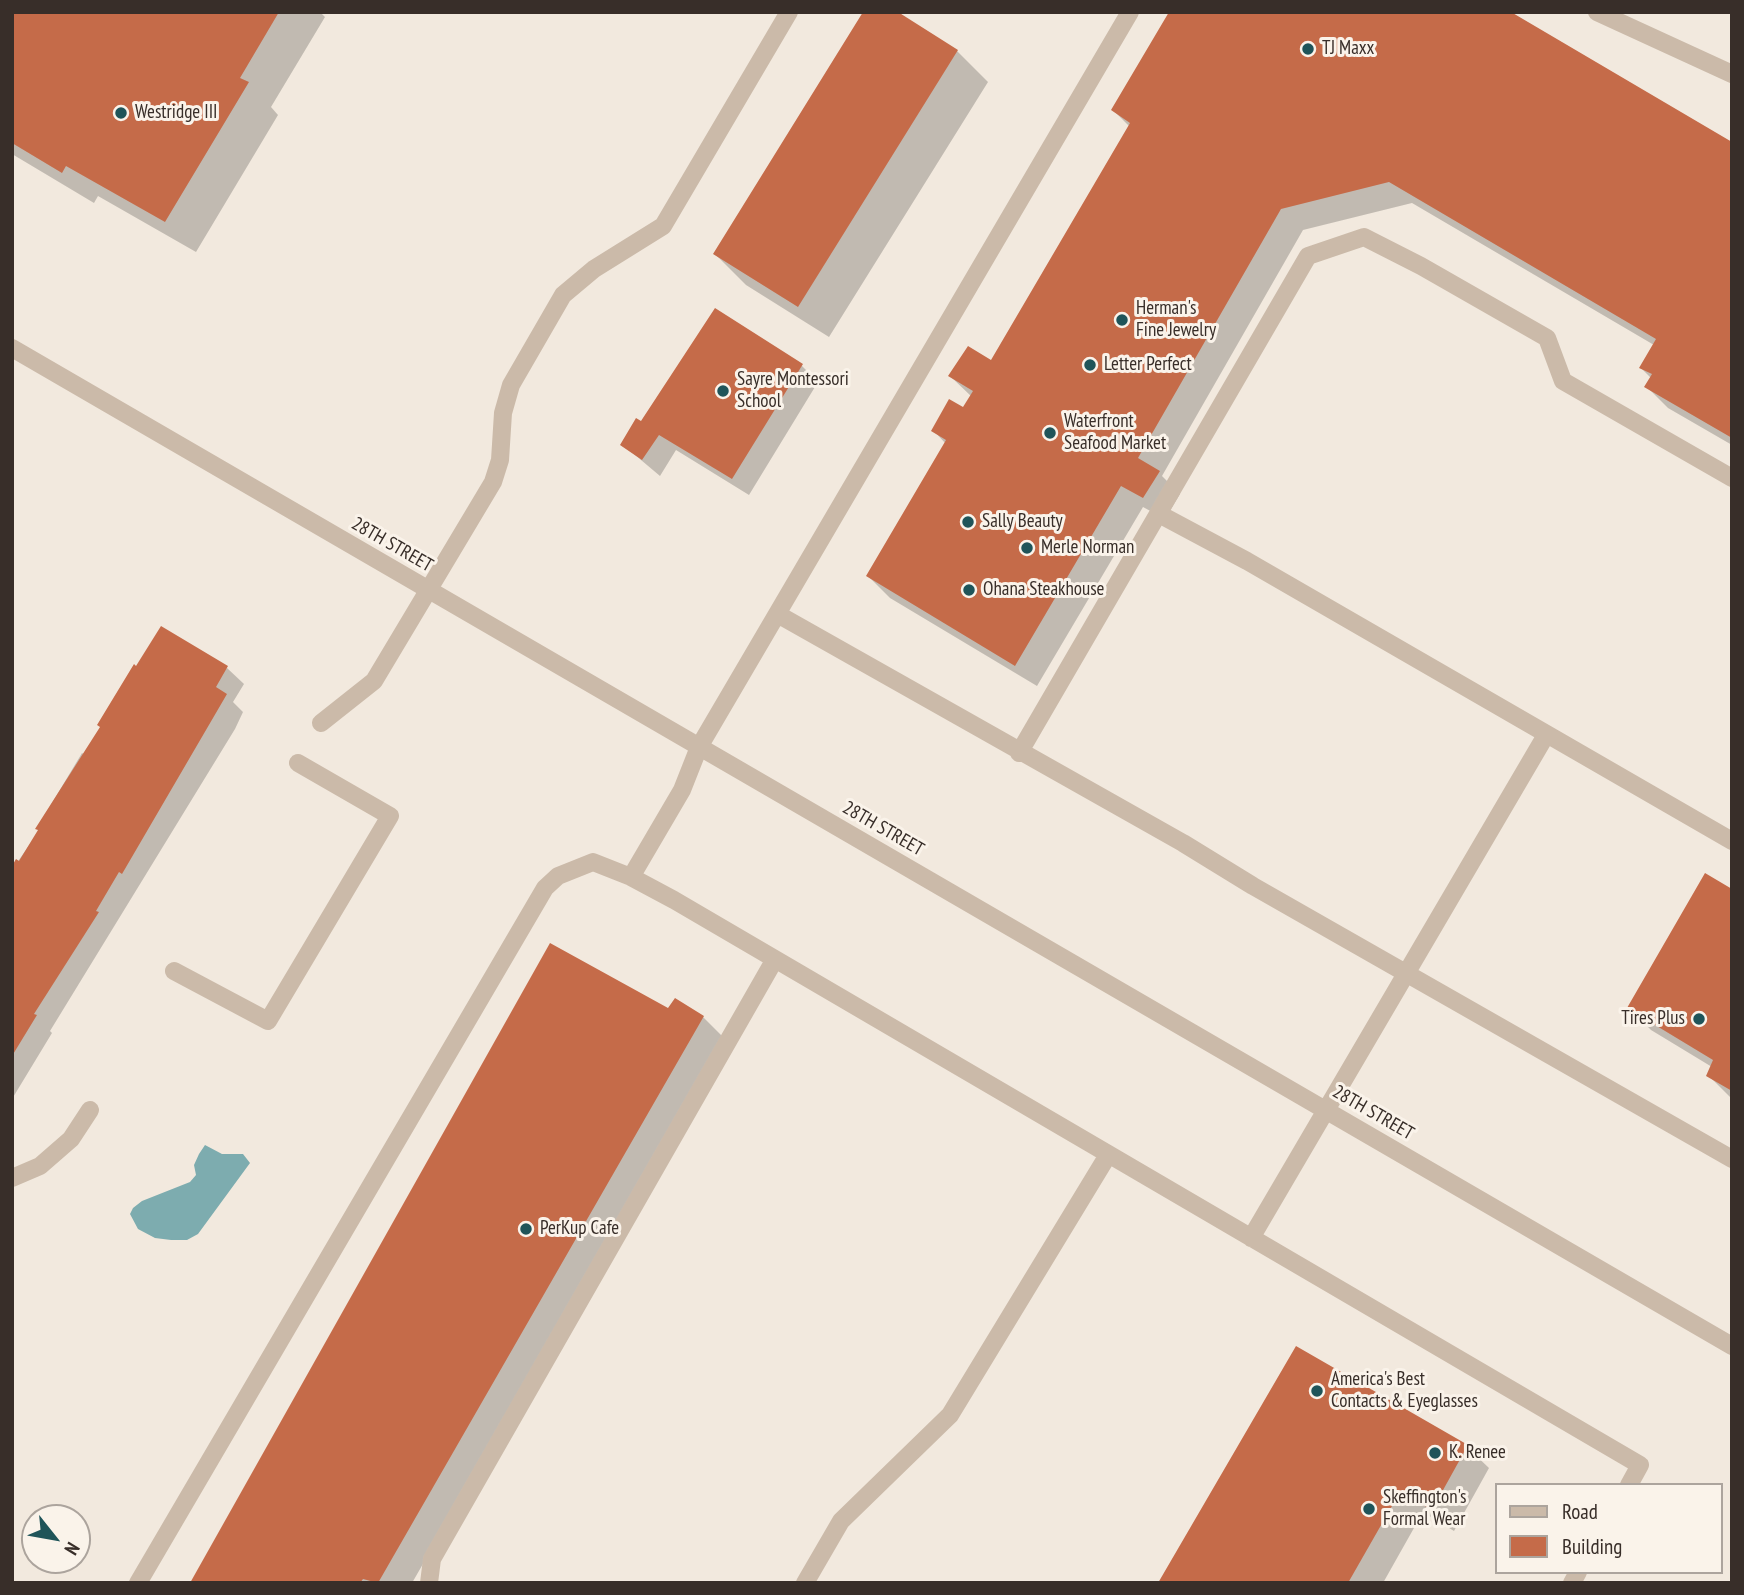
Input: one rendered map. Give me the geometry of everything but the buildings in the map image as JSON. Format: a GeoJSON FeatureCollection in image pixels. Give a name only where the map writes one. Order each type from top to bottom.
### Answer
{"type":"FeatureCollection","features":[{"type":"Feature","properties":{"kind":"street"},"geometry":{"type":"LineString","coordinates":[[321,723],[374,681],[493,482],[500,460],[503,412],[511,385],[563,295],[594,269],[663,226],[789,12]]}},
{"type":"Feature","properties":{"kind":"street"},"geometry":{"type":"LineString","coordinates":[[631,877],[682,790],[699,747],[779,615],[1130,12]]}},
{"type":"Feature","properties":{"kind":"street"},"geometry":{"type":"LineString","coordinates":[[1597,12],[1732,74]]}},
{"type":"Feature","properties":{"kind":"street"},"geometry":{"type":"LineString","coordinates":[[1019,752],[1308,256],[1364,237],[1547,338],[1563,382],[1732,478]]}},
{"type":"Feature","properties":{"kind":"street","name":"28TH STREET"},"geometry":{"type":"LineString","coordinates":[[12,348],[1732,1346]]}},
{"type":"Feature","properties":{"kind":"street"},"geometry":{"type":"LineString","coordinates":[[1159,513],[1732,841]]}},
{"type":"Feature","properties":{"kind":"street"},"geometry":{"type":"LineString","coordinates":[[779,615],[1182,842],[1732,1159]]}},
{"type":"Feature","properties":{"kind":"street"},"geometry":{"type":"LineString","coordinates":[[1251,1238],[1546,735]]}},
{"type":"Feature","properties":{"kind":"street"},"geometry":{"type":"LineString","coordinates":[[173,971],[268,1021],[390,816],[298,762]]}},
{"type":"Feature","properties":{"kind":"street"},"geometry":{"type":"LineString","coordinates":[[138,1583],[545,888],[558,876],[593,862],[631,877],[775,959],[1640,1465],[1630,1483]]}},
{"type":"Feature","properties":{"kind":"street"},"geometry":{"type":"LineString","coordinates":[[429,1583],[432,1559],[775,959]]}},
{"type":"Feature","properties":{"kind":"street"},"geometry":{"type":"LineString","coordinates":[[12,1178],[40,1166],[71,1139],[90,1111]]}},
{"type":"Feature","properties":{"kind":"street"},"geometry":{"type":"LineString","coordinates":[[805,1583],[841,1521],[950,1415],[1108,1155]]}},
{"type":"Feature","properties":{"kind":"water"},"geometry":{"type":"Polygon","coordinates":[[[205,1145],[222,1154],[243,1154],[250,1163],[198,1234],[187,1240],[171,1240],[155,1238],[138,1229],[130,1214],[133,1208],[142,1201],[190,1182],[196,1175],[194,1165],[205,1145]]]}},
{"type":"Feature","properties":{"kind":"place","name":"TJ Maxx"},"geometry":{"type":"Point","coordinates":[1308,49]}},
{"type":"Feature","properties":{"kind":"place","name":"Westridge III"},"geometry":{"type":"Point","coordinates":[121,113]}},
{"type":"Feature","properties":{"kind":"place","name":"Herman's Fine Jewelry"},"geometry":{"type":"Point","coordinates":[1122,320]}},
{"type":"Feature","properties":{"kind":"place","name":"Letter Perfect"},"geometry":{"type":"Point","coordinates":[1090,365]}},
{"type":"Feature","properties":{"kind":"place","name":"Sayre Montessori School"},"geometry":{"type":"Point","coordinates":[723,391]}},
{"type":"Feature","properties":{"kind":"place","name":"Waterfront Seafood Market"},"geometry":{"type":"Point","coordinates":[1050,433]}},
{"type":"Feature","properties":{"kind":"place","name":"Sally Beauty"},"geometry":{"type":"Point","coordinates":[968,522]}},
{"type":"Feature","properties":{"kind":"place","name":"Merle Norman"},"geometry":{"type":"Point","coordinates":[1027,548]}},
{"type":"Feature","properties":{"kind":"place","name":"Ohana Steakhouse"},"geometry":{"type":"Point","coordinates":[969,590]}},
{"type":"Feature","properties":{"kind":"place","name":"Tires Plus"},"geometry":{"type":"Point","coordinates":[1699,1019]}},
{"type":"Feature","properties":{"kind":"place","name":"PerKup Cafe"},"geometry":{"type":"Point","coordinates":[526,1229]}},
{"type":"Feature","properties":{"kind":"place","name":"America's Best Contacts & Eyeglasses"},"geometry":{"type":"Point","coordinates":[1317,1391]}},
{"type":"Feature","properties":{"kind":"place","name":"K. Renee"},"geometry":{"type":"Point","coordinates":[1435,1453]}},
{"type":"Feature","properties":{"kind":"place","name":"Skeffington's Formal Wear"},"geometry":{"type":"Point","coordinates":[1369,1509]}}]}
